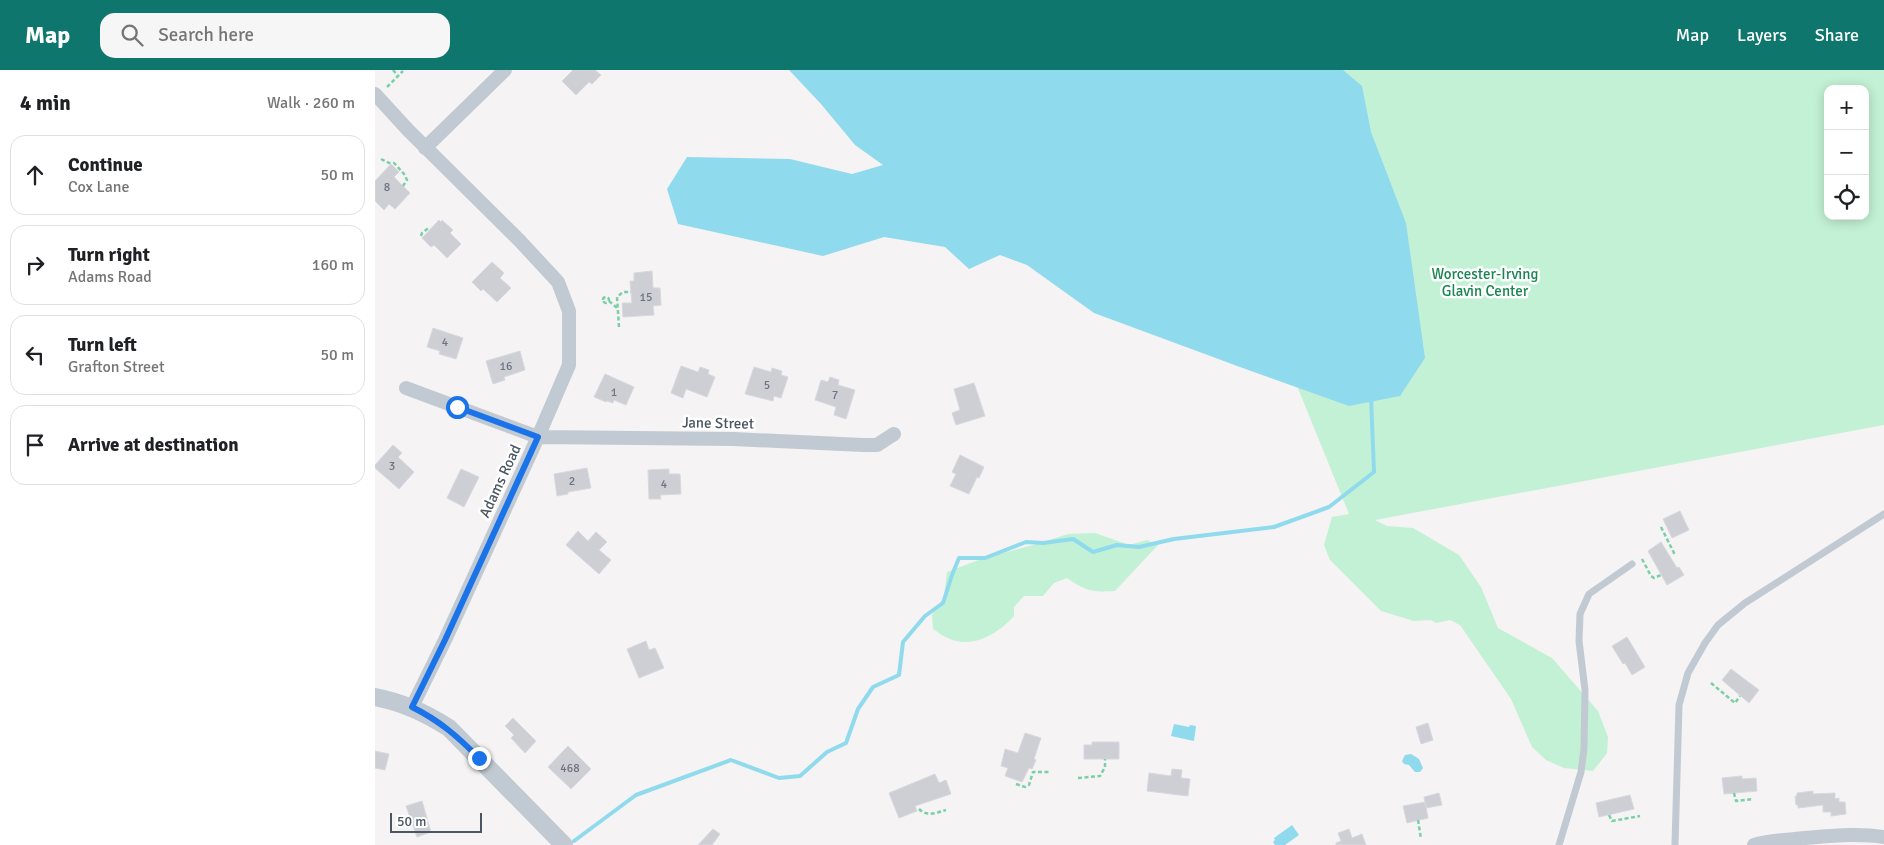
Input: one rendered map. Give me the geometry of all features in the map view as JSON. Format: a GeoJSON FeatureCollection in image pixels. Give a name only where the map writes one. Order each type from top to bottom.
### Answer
{"type":"FeatureCollection","features":[{"type":"Feature","properties":{"kind":"street"},"geometry":{"type":"LineString","coordinates":[[425,148],[505,70]]}},
{"type":"Feature","properties":{"kind":"street","name":"Adams Road"},"geometry":{"type":"LineString","coordinates":[[381,91],[425,148],[519,240],[558,282],[569,311],[569,364],[538,437],[445,640],[412,707]]}},
{"type":"Feature","properties":{"kind":"street","name":"Jane Street"},"geometry":{"type":"LineString","coordinates":[[406,388],[538,437],[733,439],[877,445],[894,434]]}},
{"type":"Feature","properties":{"kind":"street"},"geometry":{"type":"LineString","coordinates":[[375,697],[412,707],[433,717],[449,728],[564,845]]}},
{"type":"Feature","properties":{"kind":"street"},"geometry":{"type":"LineString","coordinates":[[1754,845],[1783,840],[1835,836],[1884,837]]}},
{"type":"Feature","properties":{"kind":"lane"},"geometry":{"type":"LineString","coordinates":[[1675,845],[1679,705],[1688,673],[1705,643],[1718,626],[1745,603],[1884,514]]}},
{"type":"Feature","properties":{"kind":"lane"},"geometry":{"type":"LineString","coordinates":[[1559,845],[1581,772],[1584,749],[1585,690],[1579,641],[1580,614],[1589,594],[1632,564]]}},
{"type":"Feature","properties":{"kind":"path"},"geometry":{"type":"LineString","coordinates":[[393,70],[398,76]]}},
{"type":"Feature","properties":{"kind":"path"},"geometry":{"type":"LineString","coordinates":[[381,91],[403,71]]}},
{"type":"Feature","properties":{"kind":"path"},"geometry":{"type":"LineString","coordinates":[[381,159],[389,163],[394,162],[405,174],[407,180],[403,186]]}},
{"type":"Feature","properties":{"kind":"path"},"geometry":{"type":"LineString","coordinates":[[421,236],[430,227]]}},
{"type":"Feature","properties":{"kind":"path"},"geometry":{"type":"LineString","coordinates":[[619,328],[617,297],[620,294],[631,292]]}},
{"type":"Feature","properties":{"kind":"path"},"geometry":{"type":"LineString","coordinates":[[609,301],[617,308]]}},
{"type":"Feature","properties":{"kind":"path"},"geometry":{"type":"LineString","coordinates":[[1661,527],[1675,555]]}},
{"type":"Feature","properties":{"kind":"path"},"geometry":{"type":"LineString","coordinates":[[1642,559],[1651,576],[1654,578],[1661,575]]}},
{"type":"Feature","properties":{"kind":"path"},"geometry":{"type":"LineString","coordinates":[[1711,683],[1735,703],[1740,696]]}},
{"type":"Feature","properties":{"kind":"path"},"geometry":{"type":"LineString","coordinates":[[1078,778],[1100,776],[1105,767],[1105,759]]}},
{"type":"Feature","properties":{"kind":"path"},"geometry":{"type":"LineString","coordinates":[[1017,784],[1025,787],[1029,785],[1033,772],[1051,772]]}},
{"type":"Feature","properties":{"kind":"path"},"geometry":{"type":"LineString","coordinates":[[1734,793],[1736,801],[1753,799]]}},
{"type":"Feature","properties":{"kind":"path"},"geometry":{"type":"LineString","coordinates":[[919,809],[923,814],[946,810]]}},
{"type":"Feature","properties":{"kind":"path"},"geometry":{"type":"LineString","coordinates":[[1609,815],[1612,821],[1640,816]]}},
{"type":"Feature","properties":{"kind":"path"},"geometry":{"type":"LineString","coordinates":[[1417,820],[1421,839]]}},
{"type":"Feature","properties":{"kind":"green space","name":"Worcester-Irving Glavin Center"},"geometry":{"type":"Polygon","coordinates":[[[1169,70],[1884,70],[1884,425],[1375,520],[1387,526],[1413,528],[1459,555],[1481,587],[1498,628],[1552,658],[1598,711],[1608,737],[1607,753],[1593,771],[1564,768],[1546,760],[1532,747],[1511,699],[1460,625],[1450,620],[1436,623],[1431,620],[1414,621],[1381,611],[1330,560],[1324,545],[1332,517],[1349,514],[1169,70]]]}},
{"type":"Feature","properties":{"kind":"green space"},"geometry":{"type":"Polygon","coordinates":[[[1095,533],[1129,545],[1147,540],[1158,545],[1115,591],[1090,590],[1067,578],[1054,583],[1043,596],[1024,596],[1014,607],[1014,616],[1001,628],[985,638],[976,641],[959,642],[933,629],[932,615],[944,597],[947,572],[984,558],[1068,534],[1095,533]]]}},
{"type":"Feature","properties":{"kind":"water"},"geometry":{"type":"Polygon","coordinates":[[[789,70],[1343,70],[1362,86],[1371,132],[1406,223],[1425,358],[1400,396],[1349,406],[1094,313],[1027,265],[1000,255],[969,269],[945,247],[884,237],[823,256],[678,224],[667,189],[687,157],[790,159],[852,174],[883,165],[855,145],[821,104],[789,70]]]}},
{"type":"Feature","properties":{"kind":"water"},"geometry":{"type":"Polygon","coordinates":[[[1174,724],[1189,727],[1190,725],[1196,726],[1194,741],[1171,736],[1174,724]]]}},
{"type":"Feature","properties":{"kind":"water"},"geometry":{"type":"Polygon","coordinates":[[[1411,754],[1419,759],[1423,768],[1420,772],[1415,772],[1402,761],[1405,755],[1411,754]]]}},
{"type":"Feature","properties":{"kind":"water"},"geometry":{"type":"Polygon","coordinates":[[[1292,825],[1299,835],[1285,845],[1275,845],[1273,842],[1274,838],[1292,825]]]}},
{"type":"Feature","properties":{"kind":"building"},"geometry":{"type":"Polygon","coordinates":[[[573,70],[595,70],[601,75],[592,84],[589,82],[576,95],[562,81],[573,70]]]}},
{"type":"Feature","properties":{"kind":"building"},"geometry":{"type":"Polygon","coordinates":[[[391,164],[399,172],[394,177],[410,193],[395,209],[389,204],[384,210],[375,201],[375,181],[391,164]]]}},
{"type":"Feature","properties":{"kind":"building"},"geometry":{"type":"Polygon","coordinates":[[[439,220],[441,222],[442,220],[453,230],[450,233],[461,244],[447,258],[434,245],[431,247],[422,238],[439,220]]]}},
{"type":"Feature","properties":{"kind":"building"},"geometry":{"type":"Polygon","coordinates":[[[492,262],[504,273],[500,278],[511,288],[497,302],[472,282],[492,262]]]}},
{"type":"Feature","properties":{"kind":"building"},"geometry":{"type":"Polygon","coordinates":[[[652,271],[653,288],[660,288],[661,305],[653,306],[654,315],[623,317],[622,303],[632,303],[630,281],[634,281],[634,273],[652,271]]]}},
{"type":"Feature","properties":{"kind":"building"},"geometry":{"type":"Polygon","coordinates":[[[433,328],[463,338],[456,359],[439,354],[440,351],[427,347],[433,328]]]}},
{"type":"Feature","properties":{"kind":"building"},"geometry":{"type":"Polygon","coordinates":[[[520,351],[525,370],[504,377],[505,380],[493,384],[486,361],[520,351]]]}},
{"type":"Feature","properties":{"kind":"building"},"geometry":{"type":"Polygon","coordinates":[[[681,366],[698,372],[700,367],[709,370],[708,374],[715,377],[707,397],[686,389],[683,398],[671,393],[681,366]]]}},
{"type":"Feature","properties":{"kind":"building"},"geometry":{"type":"Polygon","coordinates":[[[754,367],[771,372],[772,368],[782,371],[781,375],[788,377],[781,398],[774,396],[773,401],[745,394],[754,367]]]}},
{"type":"Feature","properties":{"kind":"building"},"geometry":{"type":"Polygon","coordinates":[[[605,374],[634,387],[626,405],[614,400],[613,403],[606,402],[594,397],[605,374]]]}},
{"type":"Feature","properties":{"kind":"building"},"geometry":{"type":"Polygon","coordinates":[[[830,377],[839,380],[838,385],[855,390],[846,419],[834,415],[836,407],[815,400],[821,380],[828,382],[830,377]]]}},
{"type":"Feature","properties":{"kind":"building"},"geometry":{"type":"Polygon","coordinates":[[[974,383],[985,416],[956,425],[952,413],[960,410],[954,389],[974,383]]]}},
{"type":"Feature","properties":{"kind":"building"},"geometry":{"type":"Polygon","coordinates":[[[393,445],[402,453],[398,457],[414,472],[399,489],[375,468],[375,465],[393,445]]]}},
{"type":"Feature","properties":{"kind":"building"},"geometry":{"type":"Polygon","coordinates":[[[960,455],[984,467],[969,494],[950,486],[956,474],[952,472],[960,455]]]}},
{"type":"Feature","properties":{"kind":"building"},"geometry":{"type":"Polygon","coordinates":[[[587,468],[591,488],[557,496],[554,474],[587,468]]]}},
{"type":"Feature","properties":{"kind":"building"},"geometry":{"type":"Polygon","coordinates":[[[461,469],[479,477],[464,507],[447,498],[461,469]]]}},
{"type":"Feature","properties":{"kind":"building"},"geometry":{"type":"Polygon","coordinates":[[[669,469],[669,474],[680,474],[681,494],[660,495],[661,499],[649,499],[648,470],[669,469]]]}},
{"type":"Feature","properties":{"kind":"building"},"geometry":{"type":"Polygon","coordinates":[[[1680,511],[1689,530],[1672,538],[1663,519],[1680,511]]]}},
{"type":"Feature","properties":{"kind":"building"},"geometry":{"type":"Polygon","coordinates":[[[578,531],[588,541],[596,532],[607,542],[599,550],[611,560],[599,574],[566,545],[578,531]]]}},
{"type":"Feature","properties":{"kind":"building"},"geometry":{"type":"Polygon","coordinates":[[[1661,542],[1677,568],[1679,567],[1684,575],[1667,585],[1648,551],[1661,542]]]}},
{"type":"Feature","properties":{"kind":"building"},"geometry":{"type":"Polygon","coordinates":[[[1627,637],[1645,667],[1632,675],[1612,646],[1627,637]]]}},
{"type":"Feature","properties":{"kind":"building"},"geometry":{"type":"Polygon","coordinates":[[[646,641],[649,650],[655,648],[664,668],[639,678],[627,649],[646,641]]]}},
{"type":"Feature","properties":{"kind":"building"},"geometry":{"type":"Polygon","coordinates":[[[1731,669],[1759,690],[1749,703],[1722,680],[1731,669]]]}},
{"type":"Feature","properties":{"kind":"building"},"geometry":{"type":"Polygon","coordinates":[[[513,718],[536,741],[525,753],[511,738],[514,735],[505,726],[513,718]]]}},
{"type":"Feature","properties":{"kind":"building"},"geometry":{"type":"Polygon","coordinates":[[[1428,723],[1433,740],[1421,744],[1416,727],[1428,723]]]}},
{"type":"Feature","properties":{"kind":"building"},"geometry":{"type":"Polygon","coordinates":[[[1025,733],[1041,738],[1034,759],[1036,760],[1032,769],[1029,768],[1022,782],[1005,776],[1008,768],[1001,766],[1005,749],[1018,753],[1025,733]]]}},
{"type":"Feature","properties":{"kind":"building"},"geometry":{"type":"Polygon","coordinates":[[[1092,742],[1119,742],[1119,759],[1084,759],[1084,745],[1092,745],[1092,742]]]}},
{"type":"Feature","properties":{"kind":"building"},"geometry":{"type":"Polygon","coordinates":[[[568,746],[591,769],[571,789],[548,767],[568,746]]]}},
{"type":"Feature","properties":{"kind":"building"},"geometry":{"type":"Polygon","coordinates":[[[375,751],[389,754],[385,770],[375,768],[375,751]]]}},
{"type":"Feature","properties":{"kind":"building"},"geometry":{"type":"Polygon","coordinates":[[[1172,769],[1182,770],[1181,778],[1190,779],[1188,796],[1147,791],[1149,773],[1171,776],[1172,769]]]}},
{"type":"Feature","properties":{"kind":"building"},"geometry":{"type":"Polygon","coordinates":[[[935,774],[939,783],[946,780],[951,794],[915,806],[917,811],[899,818],[889,793],[935,774]]]}},
{"type":"Feature","properties":{"kind":"building"},"geometry":{"type":"Polygon","coordinates":[[[1742,776],[1742,779],[1756,778],[1757,791],[1724,794],[1722,778],[1742,776]]]}},
{"type":"Feature","properties":{"kind":"building"},"geometry":{"type":"Polygon","coordinates":[[[1813,791],[1813,794],[1835,793],[1835,799],[1839,798],[1839,802],[1845,802],[1846,814],[1831,816],[1831,812],[1823,812],[1823,805],[1798,808],[1795,796],[1797,796],[1797,793],[1813,791]]]}},
{"type":"Feature","properties":{"kind":"building"},"geometry":{"type":"Polygon","coordinates":[[[1439,793],[1442,805],[1426,808],[1424,797],[1439,793]]]}},
{"type":"Feature","properties":{"kind":"building"},"geometry":{"type":"Polygon","coordinates":[[[1630,795],[1634,809],[1599,817],[1596,803],[1630,795]]]}},
{"type":"Feature","properties":{"kind":"building"},"geometry":{"type":"Polygon","coordinates":[[[422,801],[431,832],[417,837],[406,806],[422,801]]]}},
{"type":"Feature","properties":{"kind":"building"},"geometry":{"type":"Polygon","coordinates":[[[1425,802],[1428,818],[1407,823],[1403,806],[1425,802]]]}},
{"type":"Feature","properties":{"kind":"building"},"geometry":{"type":"Polygon","coordinates":[[[713,829],[720,834],[712,845],[698,845],[713,829]]]}},
{"type":"Feature","properties":{"kind":"building"},"geometry":{"type":"Polygon","coordinates":[[[1349,829],[1352,838],[1362,834],[1366,845],[1336,845],[1336,843],[1341,841],[1338,833],[1349,829]]]}},
{"type":"Feature","properties":{"kind":"waterway"},"geometry":{"type":"LineString","coordinates":[[574,841],[636,795],[731,760],[779,778],[800,776],[827,752],[846,743],[858,709],[873,687],[899,675],[903,642],[925,616],[943,603],[959,558],[985,558],[1026,542],[1043,543],[1073,539],[1093,552],[1117,545],[1139,547],[1174,539],[1274,527],[1329,507],[1374,472],[1371,397]]}},
{"type":"Feature","properties":{"kind":"route"},"geometry":{"type":"LineString","coordinates":[[457,407],[538,437],[445,640],[412,707],[433,717],[449,728],[479,758]]}}]}
